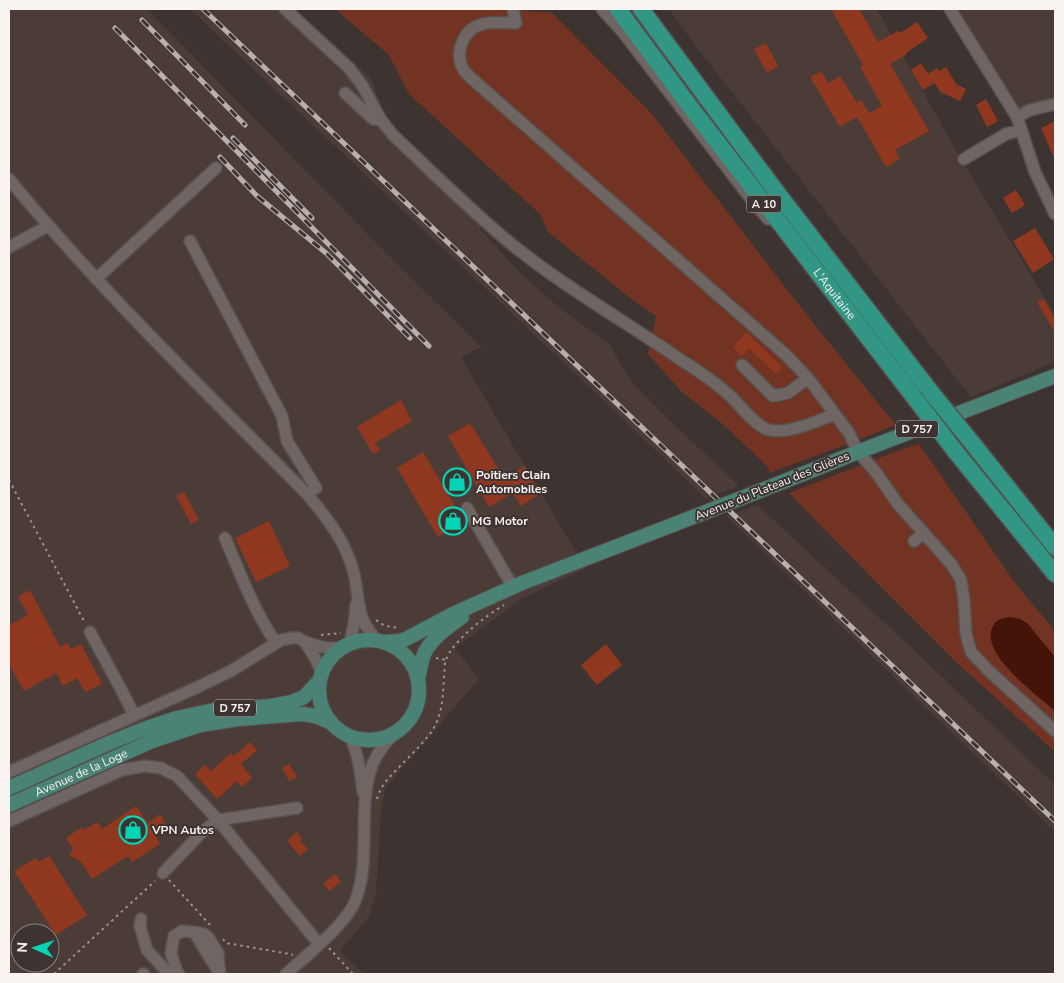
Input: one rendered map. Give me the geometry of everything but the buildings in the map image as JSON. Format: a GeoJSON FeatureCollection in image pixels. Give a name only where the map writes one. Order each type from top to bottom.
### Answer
{"type":"FeatureCollection","features":[{"type":"Feature","properties":{"kind":"highway","name":"L'Aquitaine"},"geometry":{"type":"LineString","coordinates":[[618,9],[815,270],[955,451],[1055,574]]}},
{"type":"Feature","properties":{"kind":"highway","name":"L'Aquitaine"},"geometry":{"type":"LineString","coordinates":[[640,9],[775,190],[972,444],[1055,547]]}},
{"type":"Feature","properties":{"kind":"main road","name":"Avenue du Plateau des Glières"},"geometry":{"type":"LineString","coordinates":[[381,641],[406,639],[453,614],[513,587],[1055,376]]}},
{"type":"Feature","properties":{"kind":"main road","name":"Avenue du Plateau des Glières"},"geometry":{"type":"LineString","coordinates":[[418,679],[425,652],[433,641],[456,621],[490,598]]}},
{"type":"Feature","properties":{"kind":"main road"},"geometry":{"type":"LineString","coordinates":[[362,640],[381,641],[401,651],[412,663],[418,679],[420,692],[417,705],[412,717],[393,734],[382,739],[371,740],[349,736],[330,722],[323,709],[319,695],[321,677],[329,660],[344,642],[362,640]]}},
{"type":"Feature","properties":{"kind":"main road","name":"Avenue de la Loge"},"geometry":{"type":"LineString","coordinates":[[9,788],[144,729],[177,718],[214,710],[271,706],[292,702],[304,697],[321,677]]}},
{"type":"Feature","properties":{"kind":"main road","name":"Avenue de la Loge"},"geometry":{"type":"LineString","coordinates":[[9,805],[152,741],[200,725],[238,719],[303,714],[330,722]]}},
{"type":"Feature","properties":{"kind":"street"},"geometry":{"type":"LineString","coordinates":[[285,9],[349,68],[362,86],[381,120],[400,142],[478,215],[555,276],[614,317],[685,362],[727,393],[756,422],[766,429],[776,431],[802,427],[834,414]]}},
{"type":"Feature","properties":{"kind":"street"},"geometry":{"type":"LineString","coordinates":[[513,9],[516,23],[485,23],[475,27],[467,34],[461,45],[459,56],[463,68],[471,78],[786,355],[808,378],[849,433],[858,452],[875,471],[898,504],[952,565],[961,580],[966,634],[971,652],[1055,731]]}},
{"type":"Feature","properties":{"kind":"street"},"geometry":{"type":"LineString","coordinates":[[602,9],[622,31],[755,204],[815,270]]}},
{"type":"Feature","properties":{"kind":"street"},"geometry":{"type":"LineString","coordinates":[[950,9],[1016,116],[1035,172],[1055,214]]}},
{"type":"Feature","properties":{"kind":"street"},"geometry":{"type":"LineString","coordinates":[[345,93],[373,119],[381,120]]}},
{"type":"Feature","properties":{"kind":"street"},"geometry":{"type":"LineString","coordinates":[[1016,116],[1030,110],[1055,104]]}},
{"type":"Feature","properties":{"kind":"street"},"geometry":{"type":"LineString","coordinates":[[964,159],[1006,134],[1021,130]]}},
{"type":"Feature","properties":{"kind":"street"},"geometry":{"type":"LineString","coordinates":[[96,280],[216,168]]}},
{"type":"Feature","properties":{"kind":"street"},"geometry":{"type":"LineString","coordinates":[[9,179],[96,280],[324,513],[348,554],[365,623],[381,641]]}},
{"type":"Feature","properties":{"kind":"street"},"geometry":{"type":"LineString","coordinates":[[9,247],[48,226]]}},
{"type":"Feature","properties":{"kind":"street"},"geometry":{"type":"LineString","coordinates":[[190,241],[282,416],[287,441],[316,488],[307,494]]}},
{"type":"Feature","properties":{"kind":"street"},"geometry":{"type":"LineString","coordinates":[[742,365],[773,396],[788,393],[808,378]]}},
{"type":"Feature","properties":{"kind":"street"},"geometry":{"type":"LineString","coordinates":[[467,508],[513,587]]}},
{"type":"Feature","properties":{"kind":"street"},"geometry":{"type":"LineString","coordinates":[[914,541],[924,533]]}},
{"type":"Feature","properties":{"kind":"street"},"geometry":{"type":"LineString","coordinates":[[225,538],[249,593],[276,643]]}},
{"type":"Feature","properties":{"kind":"street"},"geometry":{"type":"LineString","coordinates":[[9,772],[231,671],[287,638],[328,648],[344,642],[354,624],[357,592]]}},
{"type":"Feature","properties":{"kind":"street"},"geometry":{"type":"LineString","coordinates":[[90,632],[134,715]]}},
{"type":"Feature","properties":{"kind":"street"},"geometry":{"type":"LineString","coordinates":[[301,640],[312,652],[318,663],[321,677]]}},
{"type":"Feature","properties":{"kind":"street"},"geometry":{"type":"LineString","coordinates":[[286,974],[344,919],[356,900],[363,868],[370,803],[370,773],[373,763],[383,746],[393,734]]}},
{"type":"Feature","properties":{"kind":"street"},"geometry":{"type":"LineString","coordinates":[[349,736],[354,744],[370,803]]}},
{"type":"Feature","properties":{"kind":"street"},"geometry":{"type":"LineString","coordinates":[[9,821],[122,770],[144,766],[161,768],[177,776],[218,820],[321,942]]}},
{"type":"Feature","properties":{"kind":"street"},"geometry":{"type":"LineString","coordinates":[[162,873],[202,832],[218,820],[297,808]]}},
{"type":"Feature","properties":{"kind":"street"},"geometry":{"type":"LineString","coordinates":[[141,918],[140,926],[147,950],[169,974]]}},
{"type":"Feature","properties":{"kind":"street"},"geometry":{"type":"LineString","coordinates":[[179,974],[171,953],[174,936],[182,931],[204,934],[208,937],[218,953],[220,974]]}},
{"type":"Feature","properties":{"kind":"path"},"geometry":{"type":"LineString","coordinates":[[9,480],[90,632]]}},
{"type":"Feature","properties":{"kind":"path"},"geometry":{"type":"LineString","coordinates":[[370,803],[384,782],[415,752],[438,722],[441,712],[446,660],[456,643],[494,611],[507,603]]}},
{"type":"Feature","properties":{"kind":"path"},"geometry":{"type":"LineString","coordinates":[[365,623],[375,620],[385,626],[402,628]]}},
{"type":"Feature","properties":{"kind":"path"},"geometry":{"type":"LineString","coordinates":[[301,640],[344,642]]}},
{"type":"Feature","properties":{"kind":"path"},"geometry":{"type":"LineString","coordinates":[[436,658],[446,660]]}},
{"type":"Feature","properties":{"kind":"path"},"geometry":{"type":"LineString","coordinates":[[54,974],[162,873],[213,929]]}},
{"type":"Feature","properties":{"kind":"path"},"geometry":{"type":"LineString","coordinates":[[219,936],[226,943],[290,954],[295,957]]}},
{"type":"Feature","properties":{"kind":"path"},"geometry":{"type":"LineString","coordinates":[[321,942],[353,974]]}},
{"type":"Feature","properties":{"kind":"shaded area"},"geometry":{"type":"Polygon","coordinates":[[[9,9],[147,9],[386,253],[481,347],[461,358],[586,569],[521,599],[455,648],[479,679],[386,787],[381,811],[376,892],[369,917],[340,951],[364,974],[9,974],[9,9]]]}},
{"type":"Feature","properties":{"kind":"shaded area"},"geometry":{"type":"Polygon","coordinates":[[[190,9],[295,9],[371,78],[387,121],[484,214],[481,230],[519,272],[562,310],[608,343],[632,382],[739,486],[706,499],[190,9]]]}},
{"type":"Feature","properties":{"kind":"shaded area"},"geometry":{"type":"Polygon","coordinates":[[[335,9],[506,9],[552,13],[651,113],[813,323],[896,425],[769,473],[768,467],[725,426],[681,391],[648,354],[656,316],[634,301],[548,232],[540,214],[409,94],[389,55],[335,9]]]}},
{"type":"Feature","properties":{"kind":"shaded area"},"geometry":{"type":"Polygon","coordinates":[[[669,9],[877,9],[959,156],[1055,315],[1055,362],[971,397],[695,45],[669,9]]]}},
{"type":"Feature","properties":{"kind":"shaded area"},"geometry":{"type":"Polygon","coordinates":[[[957,9],[1055,9],[1055,98],[1017,108],[957,9]]]}},
{"type":"Feature","properties":{"kind":"shaded area"},"geometry":{"type":"Polygon","coordinates":[[[919,444],[1015,583],[1055,631],[1055,752],[956,662],[789,493],[919,444]]]}},
{"type":"Feature","properties":{"kind":"shaded area"},"geometry":{"type":"Polygon","coordinates":[[[757,505],[916,652],[1055,785],[1055,832],[726,516],[757,505]]]}},
{"type":"Feature","properties":{"kind":"shaded area"},"geometry":{"type":"Polygon","coordinates":[[[1010,617],[1020,619],[1028,624],[1055,657],[1055,711],[1013,674],[995,650],[991,639],[992,628],[999,620],[1010,617]]]}},
{"type":"Feature","properties":{"kind":"railway"},"geometry":{"type":"LineString","coordinates":[[203,9],[1055,821]]}},
{"type":"Feature","properties":{"kind":"railway"},"geometry":{"type":"LineString","coordinates":[[142,20],[245,125]]}},
{"type":"Feature","properties":{"kind":"railway"},"geometry":{"type":"LineString","coordinates":[[115,28],[429,346]]}},
{"type":"Feature","properties":{"kind":"railway"},"geometry":{"type":"LineString","coordinates":[[233,138],[312,218]]}},
{"type":"Feature","properties":{"kind":"railway"},"geometry":{"type":"LineString","coordinates":[[220,157],[257,196],[326,253],[410,338]]}},
{"type":"Feature","properties":{"kind":"place","name":"Poitiers Clain Automobiles"},"geometry":{"type":"Point","coordinates":[457,482]}},
{"type":"Feature","properties":{"kind":"place","name":"MG Motor"},"geometry":{"type":"Point","coordinates":[453,521]}},
{"type":"Feature","properties":{"kind":"place","name":"VPN Autos"},"geometry":{"type":"Point","coordinates":[133,830]}}]}
